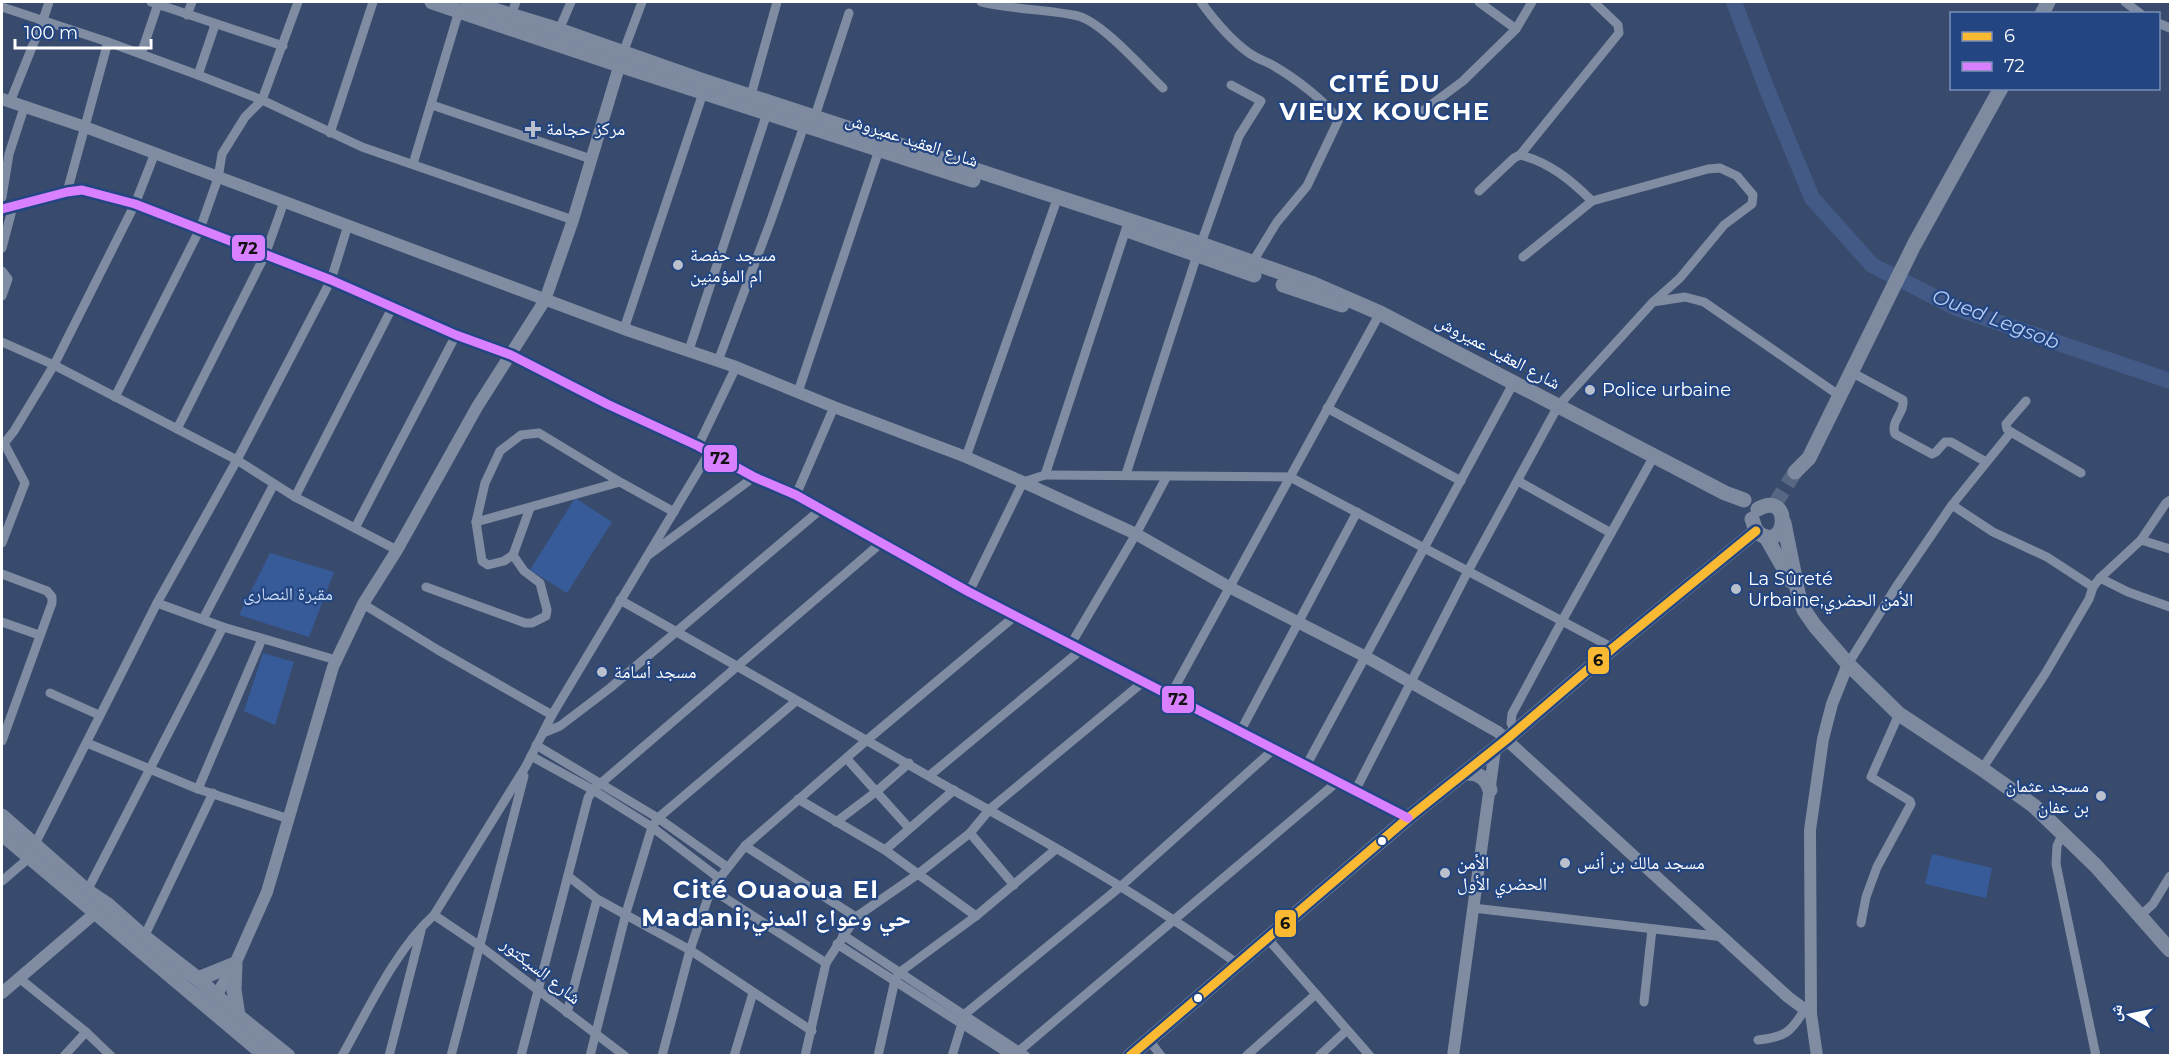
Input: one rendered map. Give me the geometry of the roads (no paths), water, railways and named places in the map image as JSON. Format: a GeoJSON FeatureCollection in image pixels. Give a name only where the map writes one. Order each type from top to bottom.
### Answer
{"type":"FeatureCollection","features":[{"type":"Feature","properties":{"kind":"main road","name":"شارع العقيد عميروش"},"geometry":{"type":"LineString","coordinates":[[432,2],[511,14],[559,30],[621,59],[751,95],[879,150],[1126,229],[1252,263],[1311,283],[1380,312],[1765,514]]}},
{"type":"Feature","properties":{"kind":"main road","name":"شارع العقيد عميروش"},"geometry":{"type":"LineString","coordinates":[[511,14],[703,93],[767,114],[809,121],[1199,249],[1337,304],[1380,312]]}},
{"type":"Feature","properties":{"kind":"main road"},"geometry":{"type":"LineString","coordinates":[[1802,471],[1914,245],[2000,90]]}},
{"type":"Feature","properties":{"kind":"main road"},"geometry":{"type":"LineString","coordinates":[[1725,493],[1765,514],[1804,610],[1848,664],[1899,714],[2034,806],[2096,866],[2170,950]]}},
{"type":"Feature","properties":{"kind":"main road"},"geometry":{"type":"LineString","coordinates":[[1765,514],[1798,593]]}},
{"type":"Feature","properties":{"kind":"main road"},"geometry":{"type":"LineString","coordinates":[[1130,1056],[1408,818],[1506,740],[1765,514]]}},
{"type":"Feature","properties":{"kind":"main road"},"geometry":{"type":"LineString","coordinates":[[1466,773],[1483,777],[1490,790]]}},
{"type":"Feature","properties":{"kind":"main road"},"geometry":{"type":"LineString","coordinates":[[2,816],[32,850],[213,1002],[267,1056]]}},
{"type":"Feature","properties":{"kind":"main road"},"geometry":{"type":"LineString","coordinates":[[2,834],[32,850],[87,891],[100,908],[144,937],[198,979],[213,1002],[238,1016],[288,1056]]}},
{"type":"Feature","properties":{"kind":"main road"},"geometry":{"type":"LineString","coordinates":[[198,979],[235,964],[234,983],[238,1016]]}},
{"type":"Feature","properties":{"kind":"street"},"geometry":{"type":"LineString","coordinates":[[49,2],[6,100],[85,127],[624,329],[736,367],[966,457],[1136,534],[1229,587],[1366,657],[1498,732],[1788,997],[1808,1012]]}},
{"type":"Feature","properties":{"kind":"street"},"geometry":{"type":"LineString","coordinates":[[188,15],[192,2]]}},
{"type":"Feature","properties":{"kind":"street"},"geometry":{"type":"LineString","coordinates":[[115,397],[200,229],[219,178],[222,154],[245,117],[262,100],[298,2]]}},
{"type":"Feature","properties":{"kind":"street"},"geometry":{"type":"LineString","coordinates":[[330,134],[374,2]]}},
{"type":"Feature","properties":{"kind":"street"},"geometry":{"type":"LineString","coordinates":[[559,30],[571,2]]}},
{"type":"Feature","properties":{"kind":"street"},"geometry":{"type":"LineString","coordinates":[[213,1002],[235,964],[267,892],[336,660],[363,604],[397,550],[477,407],[545,300],[573,220],[621,59],[642,2]]}},
{"type":"Feature","properties":{"kind":"street"},"geometry":{"type":"LineString","coordinates":[[751,95],[777,2]]}},
{"type":"Feature","properties":{"kind":"street"},"geometry":{"type":"LineString","coordinates":[[981,2],[1080,16],[1096,24],[1163,88]]}},
{"type":"Feature","properties":{"kind":"street"},"geometry":{"type":"LineString","coordinates":[[1201,2],[1248,52],[1274,65],[1297,81],[1320,100],[1338,121],[1307,186],[1277,222],[1252,263]]}},
{"type":"Feature","properties":{"kind":"street"},"geometry":{"type":"LineString","coordinates":[[1479,2],[1516,29]]}},
{"type":"Feature","properties":{"kind":"street"},"geometry":{"type":"LineString","coordinates":[[1424,110],[1464,81],[1516,29],[1532,2]]}},
{"type":"Feature","properties":{"kind":"street"},"geometry":{"type":"LineString","coordinates":[[1479,190],[1520,155],[1620,31],[1618,25],[1594,2]]}},
{"type":"Feature","properties":{"kind":"street"},"geometry":{"type":"LineString","coordinates":[[2125,2],[2138,12]]}},
{"type":"Feature","properties":{"kind":"street"},"geometry":{"type":"LineString","coordinates":[[141,54],[155,3],[283,46]]}},
{"type":"Feature","properties":{"kind":"street"},"geometry":{"type":"LineString","coordinates":[[413,164],[464,6]]}},
{"type":"Feature","properties":{"kind":"street"},"geometry":{"type":"LineString","coordinates":[[2,7],[198,75],[262,100],[330,134],[363,147],[573,220]]}},
{"type":"Feature","properties":{"kind":"street"},"geometry":{"type":"LineString","coordinates":[[718,361],[849,13]]}},
{"type":"Feature","properties":{"kind":"street"},"geometry":{"type":"LineString","coordinates":[[198,75],[215,25]]}},
{"type":"Feature","properties":{"kind":"street"},"geometry":{"type":"LineString","coordinates":[[66,192],[108,42]]}},
{"type":"Feature","properties":{"kind":"street"},"geometry":{"type":"LineString","coordinates":[[1126,474],[1199,249],[1239,136],[1262,101],[1231,85]]}},
{"type":"Feature","properties":{"kind":"street"},"geometry":{"type":"LineString","coordinates":[[624,329],[703,93]]}},
{"type":"Feature","properties":{"kind":"street"},"geometry":{"type":"LineString","coordinates":[[432,105],[591,159]]}},
{"type":"Feature","properties":{"kind":"street"},"geometry":{"type":"LineString","coordinates":[[2,197],[5,153],[24,108]]}},
{"type":"Feature","properties":{"kind":"street"},"geometry":{"type":"LineString","coordinates":[[689,350],[767,114]]}},
{"type":"Feature","properties":{"kind":"street"},"geometry":{"type":"LineString","coordinates":[[798,392],[879,150]]}},
{"type":"Feature","properties":{"kind":"street"},"geometry":{"type":"LineString","coordinates":[[2,543],[25,483],[3,444],[14,431],[54,365],[135,204],[155,153]]}},
{"type":"Feature","properties":{"kind":"street"},"geometry":{"type":"LineString","coordinates":[[1520,155],[1537,159],[1560,173],[1592,201]]}},
{"type":"Feature","properties":{"kind":"street"},"geometry":{"type":"LineString","coordinates":[[1355,791],[1468,571],[1558,406],[1653,302],[1680,278],[1724,225],[1750,206],[1754,200],[1753,195],[1737,176],[1717,167],[1592,201],[1523,257]]}},
{"type":"Feature","properties":{"kind":"street"},"geometry":{"type":"LineString","coordinates":[[2,209],[82,190],[135,204],[331,280],[456,335],[511,355],[607,404],[698,446],[754,477],[796,495],[969,592],[1408,818]]}},
{"type":"Feature","properties":{"kind":"street"},"geometry":{"type":"LineString","coordinates":[[177,429],[265,255],[284,202]]}},
{"type":"Feature","properties":{"kind":"street"},"geometry":{"type":"LineString","coordinates":[[966,457],[1055,205]]}},
{"type":"Feature","properties":{"kind":"street"},"geometry":{"type":"LineString","coordinates":[[2,248],[13,206]]}},
{"type":"Feature","properties":{"kind":"street"},"geometry":{"type":"LineString","coordinates":[[2,881],[32,850],[157,603],[237,460],[331,280],[348,225]]}},
{"type":"Feature","properties":{"kind":"street"},"geometry":{"type":"LineString","coordinates":[[1045,475],[1126,229]]}},
{"type":"Feature","properties":{"kind":"street"},"geometry":{"type":"LineString","coordinates":[[2,271],[8,279],[2,296]]}},
{"type":"Feature","properties":{"kind":"street"},"geometry":{"type":"LineString","coordinates":[[1653,302],[1685,297],[1704,302],[1840,396]]}},
{"type":"Feature","properties":{"kind":"street"},"geometry":{"type":"LineString","coordinates":[[295,497],[392,308]]}},
{"type":"Feature","properties":{"kind":"street"},"geometry":{"type":"LineString","coordinates":[[1170,696],[1380,312]]}},
{"type":"Feature","properties":{"kind":"street"},"geometry":{"type":"LineString","coordinates":[[355,528],[456,335]]}},
{"type":"Feature","properties":{"kind":"street"},"geometry":{"type":"LineString","coordinates":[[2,342],[54,365],[237,460],[295,497],[397,550]]}},
{"type":"Feature","properties":{"kind":"street"},"geometry":{"type":"LineString","coordinates":[[698,446],[736,367]]}},
{"type":"Feature","properties":{"kind":"street"},"geometry":{"type":"LineString","coordinates":[[1851,372],[1903,400],[1903,407],[1894,425],[1895,434],[1932,454],[1945,442],[1951,441],[1986,462]]}},
{"type":"Feature","properties":{"kind":"street"},"geometry":{"type":"LineString","coordinates":[[1306,766],[1514,382]]}},
{"type":"Feature","properties":{"kind":"street"},"geometry":{"type":"LineString","coordinates":[[2026,401],[2006,424],[2007,429],[2081,473]]}},
{"type":"Feature","properties":{"kind":"street"},"geometry":{"type":"LineString","coordinates":[[796,495],[834,407]]}},
{"type":"Feature","properties":{"kind":"street"},"geometry":{"type":"LineString","coordinates":[[1327,408],[1461,481]]}},
{"type":"Feature","properties":{"kind":"street"},"geometry":{"type":"LineString","coordinates":[[1817,1056],[1808,1012],[1810,830],[1823,740],[1832,704],[1848,664],[1898,584],[1952,505],[2011,432]]}},
{"type":"Feature","properties":{"kind":"street"},"geometry":{"type":"LineString","coordinates":[[530,508],[513,555],[504,561],[488,565],[482,561],[476,522],[485,483],[500,451],[521,435],[539,433],[674,512]]}},
{"type":"Feature","properties":{"kind":"street"},"geometry":{"type":"LineString","coordinates":[[342,1056],[398,959],[434,915],[526,766],[552,715],[709,453]]}},
{"type":"Feature","properties":{"kind":"street"},"geometry":{"type":"LineString","coordinates":[[1453,1056],[1490,790],[1511,723],[1511,716],[1654,456]]}},
{"type":"Feature","properties":{"kind":"street"},"geometry":{"type":"LineString","coordinates":[[969,592],[1023,482],[1045,475],[1290,477],[1612,648]]}},
{"type":"Feature","properties":{"kind":"street"},"geometry":{"type":"LineString","coordinates":[[1071,644],[1136,534],[1167,476]]}},
{"type":"Feature","properties":{"kind":"street"},"geometry":{"type":"LineString","coordinates":[[646,557],[754,477]]}},
{"type":"Feature","properties":{"kind":"street"},"geometry":{"type":"LineString","coordinates":[[1518,481],[1611,533]]}},
{"type":"Feature","properties":{"kind":"street"},"geometry":{"type":"LineString","coordinates":[[476,522],[620,482]]}},
{"type":"Feature","properties":{"kind":"street"},"geometry":{"type":"LineString","coordinates":[[203,619],[274,484]]}},
{"type":"Feature","properties":{"kind":"street"},"geometry":{"type":"LineString","coordinates":[[1982,769],[2045,675],[2089,599],[2093,587],[2141,540],[2170,500]]}},
{"type":"Feature","properties":{"kind":"street"},"geometry":{"type":"LineString","coordinates":[[1952,505],[1993,532],[2047,557],[2093,587]]}},
{"type":"Feature","properties":{"kind":"street"},"geometry":{"type":"LineString","coordinates":[[543,733],[560,726],[610,688],[820,510]]}},
{"type":"Feature","properties":{"kind":"street"},"geometry":{"type":"LineString","coordinates":[[1240,732],[1357,512]]}},
{"type":"Feature","properties":{"kind":"street"},"geometry":{"type":"LineString","coordinates":[[2141,540],[2170,549]]}},
{"type":"Feature","properties":{"kind":"street"},"geometry":{"type":"LineString","coordinates":[[521,1056],[588,798],[593,790],[881,543]]}},
{"type":"Feature","properties":{"kind":"street"},"geometry":{"type":"LineString","coordinates":[[426,587],[514,620],[532,622],[546,616],[547,610],[540,583],[524,571],[513,555]]}},
{"type":"Feature","properties":{"kind":"street"},"geometry":{"type":"LineString","coordinates":[[2,574],[47,591],[52,603],[2,741]]}},
{"type":"Feature","properties":{"kind":"street"},"geometry":{"type":"LineString","coordinates":[[2100,578],[2128,592],[2170,607]]}},
{"type":"Feature","properties":{"kind":"street"},"geometry":{"type":"LineString","coordinates":[[620,600],[990,809],[1175,920],[1238,964]]}},
{"type":"Feature","properties":{"kind":"street"},"geometry":{"type":"LineString","coordinates":[[157,603],[223,627],[336,660]]}},
{"type":"Feature","properties":{"kind":"street"},"geometry":{"type":"LineString","coordinates":[[363,604],[552,715]]}},
{"type":"Feature","properties":{"kind":"street"},"geometry":{"type":"LineString","coordinates":[[662,1056],[690,950],[711,888],[727,867],[745,846],[798,799],[1015,616]]}},
{"type":"Feature","properties":{"kind":"street"},"geometry":{"type":"LineString","coordinates":[[2,622],[39,635]]}},
{"type":"Feature","properties":{"kind":"street"},"geometry":{"type":"LineString","coordinates":[[87,891],[223,627]]}},
{"type":"Feature","properties":{"kind":"street"},"geometry":{"type":"LineString","coordinates":[[198,789],[262,639]]}},
{"type":"Feature","properties":{"kind":"street"},"geometry":{"type":"LineString","coordinates":[[928,776],[1081,650]]}},
{"type":"Feature","properties":{"kind":"street"},"geometry":{"type":"LineString","coordinates":[[805,1056],[826,963],[856,917],[918,874],[970,833],[990,809],[1143,682]]}},
{"type":"Feature","properties":{"kind":"street"},"geometry":{"type":"LineString","coordinates":[[50,693],[99,715]]}},
{"type":"Feature","properties":{"kind":"street"},"geometry":{"type":"LineString","coordinates":[[590,1056],[626,913],[652,827],[658,818],[796,701]]}},
{"type":"Feature","properties":{"kind":"street"},"geometry":{"type":"LineString","coordinates":[[1861,923],[1866,897],[1877,867],[1911,803],[1871,777],[1899,714]]}},
{"type":"Feature","properties":{"kind":"street"},"geometry":{"type":"LineString","coordinates":[[87,743],[198,789],[289,819]]}},
{"type":"Feature","properties":{"kind":"street"},"geometry":{"type":"LineString","coordinates":[[536,745],[658,818],[727,867]]}},
{"type":"Feature","properties":{"kind":"street"},"geometry":{"type":"LineString","coordinates":[[952,1056],[963,1018],[1119,887],[1274,749]]}},
{"type":"Feature","properties":{"kind":"street"},"geometry":{"type":"LineString","coordinates":[[531,756],[593,790],[652,827],[720,879]]}},
{"type":"Feature","properties":{"kind":"street"},"geometry":{"type":"LineString","coordinates":[[847,759],[909,828]]}},
{"type":"Feature","properties":{"kind":"street"},"geometry":{"type":"LineString","coordinates":[[836,822],[909,763]]}},
{"type":"Feature","properties":{"kind":"street"},"geometry":{"type":"LineString","coordinates":[[451,1056],[526,766]]}},
{"type":"Feature","properties":{"kind":"street"},"geometry":{"type":"LineString","coordinates":[[837,944],[897,976],[1018,1054],[1337,782]]}},
{"type":"Feature","properties":{"kind":"street"},"geometry":{"type":"LineString","coordinates":[[885,850],[954,790]]}},
{"type":"Feature","properties":{"kind":"street"},"geometry":{"type":"LineString","coordinates":[[144,937],[213,793]]}},
{"type":"Feature","properties":{"kind":"street"},"geometry":{"type":"LineString","coordinates":[[798,799],[885,850],[976,916]]}},
{"type":"Feature","properties":{"kind":"street"},"geometry":{"type":"LineString","coordinates":[[970,833],[1014,885]]}},
{"type":"Feature","properties":{"kind":"street"},"geometry":{"type":"LineString","coordinates":[[2062,835],[2057,846],[2056,864],[2096,1056]]}},
{"type":"Feature","properties":{"kind":"street"},"geometry":{"type":"LineString","coordinates":[[745,846],[856,917]]}},
{"type":"Feature","properties":{"kind":"street"},"geometry":{"type":"LineString","coordinates":[[878,1056],[897,976],[976,916],[1056,849]]}},
{"type":"Feature","properties":{"kind":"street"},"geometry":{"type":"LineString","coordinates":[[568,876],[597,899],[690,950],[812,1031]]}},
{"type":"Feature","properties":{"kind":"street"},"geometry":{"type":"LineString","coordinates":[[2141,915],[2153,904],[2170,876]]}},
{"type":"Feature","properties":{"kind":"street"},"geometry":{"type":"LineString","coordinates":[[711,888],[826,963]]}},
{"type":"Feature","properties":{"kind":"street"},"geometry":{"type":"LineString","coordinates":[[567,1013],[597,899]]}},
{"type":"Feature","properties":{"kind":"street"},"geometry":{"type":"LineString","coordinates":[[2,993],[100,908]]}},
{"type":"Feature","properties":{"kind":"street"},"geometry":{"type":"LineString","coordinates":[[1473,908],[1725,937]]}},
{"type":"Feature","properties":{"kind":"street","name":"شارع السيكتور"},"geometry":{"type":"LineString","coordinates":[[434,915],[480,945],[625,1056]]}},
{"type":"Feature","properties":{"kind":"street"},"geometry":{"type":"LineString","coordinates":[[389,1056],[423,926]]}},
{"type":"Feature","properties":{"kind":"street"},"geometry":{"type":"LineString","coordinates":[[1644,1002],[1652,929]]}},
{"type":"Feature","properties":{"kind":"street"},"geometry":{"type":"LineString","coordinates":[[843,935],[897,976]]}},
{"type":"Feature","properties":{"kind":"street"},"geometry":{"type":"LineString","coordinates":[[1267,938],[1370,1056]]}},
{"type":"Feature","properties":{"kind":"street"},"geometry":{"type":"LineString","coordinates":[[19,978],[86,1032],[111,1056]]}},
{"type":"Feature","properties":{"kind":"street"},"geometry":{"type":"LineString","coordinates":[[734,1056],[753,993]]}},
{"type":"Feature","properties":{"kind":"street"},"geometry":{"type":"LineString","coordinates":[[1246,1056],[1316,994]]}},
{"type":"Feature","properties":{"kind":"street"},"geometry":{"type":"LineString","coordinates":[[1758,1040],[1781,1036],[1789,1032],[1808,1012]]}},
{"type":"Feature","properties":{"kind":"street"},"geometry":{"type":"LineString","coordinates":[[1319,1056],[1347,1030]]}},
{"type":"Feature","properties":{"kind":"street"},"geometry":{"type":"LineString","coordinates":[[64,1056],[86,1032]]}},
{"type":"Feature","properties":{"kind":"street"},"geometry":{"type":"LineString","coordinates":[[1149,1040],[1161,1056]]}},
{"type":"Feature","properties":{"kind":"waterway","name":"Oued Legsob"},"geometry":{"type":"LineString","coordinates":[[1734,2],[1812,198],[1872,265],[1956,308],[2170,381]]}},
{"type":"Feature","properties":{"kind":"tunnel"},"geometry":{"type":"LineString","coordinates":[[1775,504],[1795,472]]}},
{"type":"Feature","properties":{"kind":"place","name":"مركز حجامة"},"geometry":{"type":"Point","coordinates":[533,129]}},
{"type":"Feature","properties":{"kind":"place","name":"مسجد حفصة ام المؤمنين"},"geometry":{"type":"Point","coordinates":[678,265]}},
{"type":"Feature","properties":{"kind":"place","name":"Police urbaine"},"geometry":{"type":"Point","coordinates":[1590,390]}},
{"type":"Feature","properties":{"kind":"place","name":"La Sûreté Urbaine;الأمن الحضري"},"geometry":{"type":"Point","coordinates":[1736,589]}},
{"type":"Feature","properties":{"kind":"place","name":"مسجد أسامة"},"geometry":{"type":"Point","coordinates":[602,672]}},
{"type":"Feature","properties":{"kind":"place","name":"مسجد عثمان بن عفان"},"geometry":{"type":"Point","coordinates":[2101,796]}},
{"type":"Feature","properties":{"kind":"place","name":"مسجد مالك بن أنس"},"geometry":{"type":"Point","coordinates":[1565,863]}},
{"type":"Feature","properties":{"kind":"place","name":"الأمن الحضري الأول"},"geometry":{"type":"Point","coordinates":[1445,873]}},
{"type":"Feature","properties":{"kind":"district","name":"CITÉ DU VIEUX KOUCHE"},"geometry":{"type":"Point","coordinates":[1385,98]}},
{"type":"Feature","properties":{"kind":"district","name":"Cité Ouaoua El Madani;حي وعواع المدني"},"geometry":{"type":"Point","coordinates":[776,904]}},
{"type":"Feature","properties":{"kind":"park label","name":"مقبرة النصارى"},"geometry":{"type":"Point","coordinates":[288,594]}}]}
